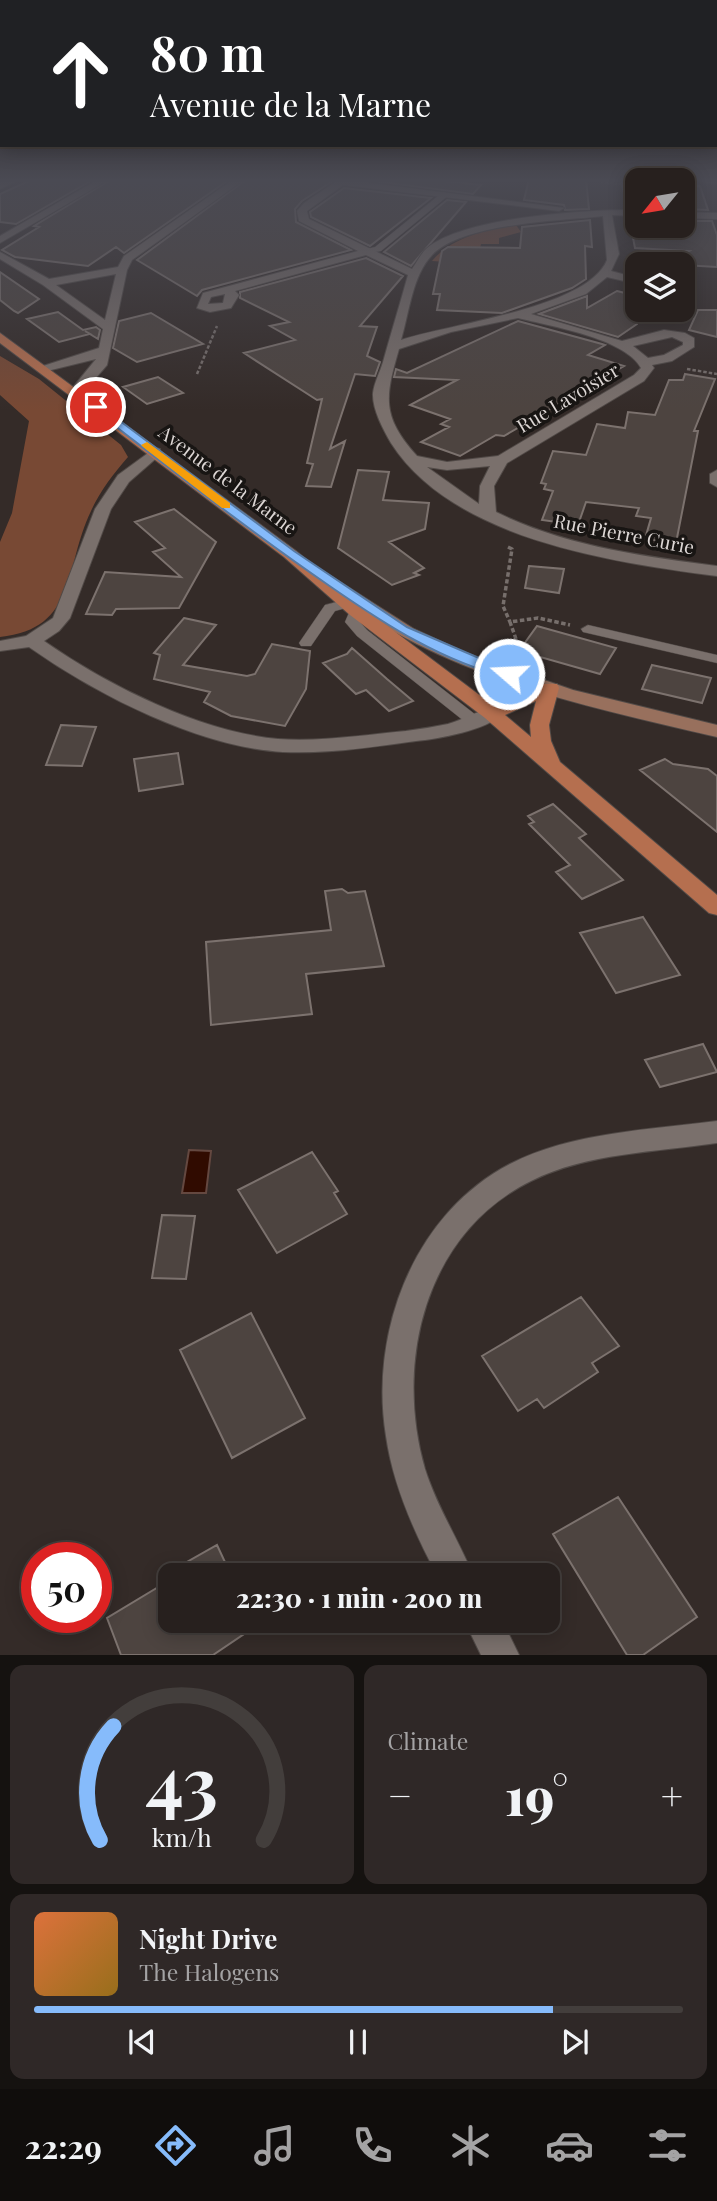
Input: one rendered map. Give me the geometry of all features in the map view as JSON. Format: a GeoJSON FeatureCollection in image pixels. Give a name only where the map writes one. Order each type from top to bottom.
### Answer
{"type":"FeatureCollection","features":[{"type":"Feature","properties":{"kind":"main road","name":"Avenue de la Marne"},"geometry":{"type":"LineString","coordinates":[[0,337],[77,391],[290,554],[484,718],[560,773],[717,907]]}},
{"type":"Feature","properties":{"kind":"main road"},"geometry":{"type":"LineString","coordinates":[[290,554],[423,641],[550,688],[717,731]]}},
{"type":"Feature","properties":{"kind":"main road"},"geometry":{"type":"LineString","coordinates":[[484,718],[550,688]]}},
{"type":"Feature","properties":{"kind":"main road"},"geometry":{"type":"LineString","coordinates":[[550,688],[538,722],[538,735],[541,745],[560,773]]}},
{"type":"Feature","properties":{"kind":"street"},"geometry":{"type":"LineString","coordinates":[[2,256],[47,283],[110,329]]}},
{"type":"Feature","properties":{"kind":"street"},"geometry":{"type":"LineString","coordinates":[[77,391],[101,365],[121,276],[132,256]]}},
{"type":"Feature","properties":{"kind":"street"},"geometry":{"type":"LineString","coordinates":[[227,290],[351,256]]}},
{"type":"Feature","properties":{"kind":"street"},"geometry":{"type":"LineString","coordinates":[[375,256],[414,274]]}},
{"type":"Feature","properties":{"kind":"street","name":"Rue Pierre Curie"},"geometry":{"type":"LineString","coordinates":[[426,256],[414,274],[380,393],[382,411],[395,440],[412,460],[456,496],[511,527],[581,549],[717,570]]}},
{"type":"Feature","properties":{"kind":"street"},"geometry":{"type":"LineString","coordinates":[[393,346],[453,328],[520,316],[577,293],[605,273],[611,256]]}},
{"type":"Feature","properties":{"kind":"street"},"geometry":{"type":"LineString","coordinates":[[605,273],[625,278]]}},
{"type":"Feature","properties":{"kind":"street"},"geometry":{"type":"LineString","coordinates":[[47,283],[121,276]]}},
{"type":"Feature","properties":{"kind":"street","name":"Rue Lavoisier"},"geometry":{"type":"LineString","coordinates":[[520,316],[621,345],[648,362],[675,356],[688,347],[690,341],[681,335],[657,332],[621,345]]}},
{"type":"Feature","properties":{"kind":"street"},"geometry":{"type":"LineString","coordinates":[[47,369],[91,357],[106,349]]}},
{"type":"Feature","properties":{"kind":"street","name":"Rue Lavoisier"},"geometry":{"type":"LineString","coordinates":[[490,516],[485,502],[485,488],[491,474],[502,460],[639,378],[648,368],[648,362]]}},
{"type":"Feature","properties":{"kind":"street"},"geometry":{"type":"LineString","coordinates":[[0,646],[32,640],[46,634],[61,620],[100,514],[115,487],[131,467],[155,452]]}},
{"type":"Feature","properties":{"kind":"street","name":"Rue Lavoisier"},"geometry":{"type":"LineString","coordinates":[[412,460],[467,466],[502,460]]}},
{"type":"Feature","properties":{"kind":"street"},"geometry":{"type":"LineString","coordinates":[[717,474],[717,483]]}},
{"type":"Feature","properties":{"kind":"street"},"geometry":{"type":"LineString","coordinates":[[32,640],[59,662],[146,703],[225,735],[259,742],[313,745],[418,736],[451,732],[484,718]]}},
{"type":"Feature","properties":{"kind":"street"},"geometry":{"type":"LineString","coordinates":[[449,1563],[437,1542],[412,1483],[400,1431],[398,1363],[406,1315],[422,1273],[436,1248],[466,1212],[519,1173],[564,1156],[717,1132]]}},
{"type":"Feature","properties":{"kind":"street"},"geometry":{"type":"LineString","coordinates":[[489,1633],[501,1655]]}},
{"type":"Feature","properties":{"kind":"lane"},"geometry":{"type":"LineString","coordinates":[[306,643],[330,608],[352,607]]}},
{"type":"Feature","properties":{"kind":"lane"},"geometry":{"type":"LineString","coordinates":[[588,629],[717,659]]}},
{"type":"Feature","properties":{"kind":"path"},"geometry":{"type":"LineString","coordinates":[[197,374],[220,317]]}},
{"type":"Feature","properties":{"kind":"path"},"geometry":{"type":"LineString","coordinates":[[511,527],[505,545],[512,549],[503,606],[516,639]]}},
{"type":"Feature","properties":{"kind":"path"},"geometry":{"type":"LineString","coordinates":[[510,622],[538,618],[588,629]]}},
{"type":"Feature","properties":{"kind":"shaded area"},"geometry":{"type":"Polygon","coordinates":[[[437,256],[479,256],[477,264],[432,261],[437,256]]]}},
{"type":"Feature","properties":{"kind":"shaded area"},"geometry":{"type":"Polygon","coordinates":[[[0,356],[39,379],[121,445],[128,457],[108,482],[91,511],[65,592],[56,608],[43,622],[25,632],[0,637],[0,542],[12,513],[29,421],[0,395],[0,356]]]}},
{"type":"Feature","properties":{"kind":"shaded area"},"geometry":{"type":"Polygon","coordinates":[[[189,1150],[211,1151],[206,1193],[182,1193],[189,1150]]]}},
{"type":"Feature","properties":{"kind":"building"},"geometry":{"type":"Polygon","coordinates":[[[14,256],[102,256],[88,266],[14,256]]]}},
{"type":"Feature","properties":{"kind":"building"},"geometry":{"type":"Polygon","coordinates":[[[142,256],[328,256],[202,290],[197,296],[137,260],[142,256]]]}},
{"type":"Feature","properties":{"kind":"building"},"geometry":{"type":"Polygon","coordinates":[[[392,256],[419,256],[411,266],[392,256]]]}},
{"type":"Feature","properties":{"kind":"building"},"geometry":{"type":"Polygon","coordinates":[[[441,256],[585,256],[586,279],[572,288],[502,313],[437,310],[440,294],[433,294],[441,256]]]}},
{"type":"Feature","properties":{"kind":"building"},"geometry":{"type":"Polygon","coordinates":[[[695,256],[717,256],[717,267],[695,266],[695,256]]]}},
{"type":"Feature","properties":{"kind":"building"},"geometry":{"type":"Polygon","coordinates":[[[366,258],[403,276],[360,326],[377,327],[367,356],[380,362],[375,376],[355,374],[330,449],[345,441],[331,487],[306,486],[313,464],[307,463],[322,399],[317,400],[244,353],[295,340],[270,326],[289,322],[240,298],[240,292],[366,258]]]}},
{"type":"Feature","properties":{"kind":"building"},"geometry":{"type":"Polygon","coordinates":[[[0,272],[39,299],[18,313],[14,311],[0,300],[0,272]]]}},
{"type":"Feature","properties":{"kind":"building"},"geometry":{"type":"Polygon","coordinates":[[[617,291],[625,293],[625,322],[637,324],[618,337],[539,314],[587,296],[587,308],[617,291]]]}},
{"type":"Feature","properties":{"kind":"building"},"geometry":{"type":"Polygon","coordinates":[[[698,310],[717,310],[717,337],[689,330],[695,322],[698,310]]]}},
{"type":"Feature","properties":{"kind":"building"},"geometry":{"type":"Polygon","coordinates":[[[58,312],[83,330],[96,327],[100,330],[98,339],[90,334],[59,342],[27,319],[58,312]]]}},
{"type":"Feature","properties":{"kind":"building"},"geometry":{"type":"Polygon","coordinates":[[[151,313],[203,344],[137,362],[113,348],[119,321],[151,313]]]}},
{"type":"Feature","properties":{"kind":"building"},"geometry":{"type":"Polygon","coordinates":[[[518,321],[605,345],[588,355],[624,366],[504,436],[496,435],[460,456],[421,442],[449,427],[441,424],[450,419],[410,405],[457,380],[394,377],[396,369],[407,373],[518,321]]]}},
{"type":"Feature","properties":{"kind":"building"},"geometry":{"type":"Polygon","coordinates":[[[685,374],[715,379],[694,431],[698,431],[676,543],[645,539],[651,518],[636,516],[639,508],[586,502],[578,525],[542,520],[553,491],[544,489],[546,484],[541,483],[553,451],[586,455],[597,424],[625,428],[628,412],[655,415],[669,380],[683,380],[685,374]]]}},
{"type":"Feature","properties":{"kind":"building"},"geometry":{"type":"Polygon","coordinates":[[[158,377],[183,393],[147,404],[123,387],[158,377]]]}},
{"type":"Feature","properties":{"kind":"building"},"geometry":{"type":"Polygon","coordinates":[[[358,470],[389,472],[383,500],[429,503],[425,529],[389,542],[424,568],[414,573],[419,575],[392,585],[338,548],[358,470]]]}},
{"type":"Feature","properties":{"kind":"building"},"geometry":{"type":"Polygon","coordinates":[[[174,509],[216,542],[179,608],[116,609],[112,615],[86,614],[105,572],[181,577],[153,552],[165,548],[135,522],[174,509]]]}},
{"type":"Feature","properties":{"kind":"building"},"geometry":{"type":"Polygon","coordinates":[[[529,566],[564,569],[559,593],[525,588],[529,566]]]}},
{"type":"Feature","properties":{"kind":"building"},"geometry":{"type":"Polygon","coordinates":[[[184,618],[216,625],[183,665],[247,676],[255,674],[272,644],[310,651],[306,689],[285,726],[231,716],[204,702],[210,692],[154,679],[160,655],[154,653],[184,618]]]}},
{"type":"Feature","properties":{"kind":"building"},"geometry":{"type":"Polygon","coordinates":[[[537,626],[616,648],[600,674],[519,651],[537,626]]]}},
{"type":"Feature","properties":{"kind":"building"},"geometry":{"type":"Polygon","coordinates":[[[352,648],[413,701],[389,711],[366,690],[356,694],[323,663],[347,654],[352,648]]]}},
{"type":"Feature","properties":{"kind":"building"},"geometry":{"type":"Polygon","coordinates":[[[652,665],[711,678],[702,703],[642,689],[652,665]]]}},
{"type":"Feature","properties":{"kind":"building"},"geometry":{"type":"Polygon","coordinates":[[[61,725],[96,727],[82,766],[46,765],[61,725]]]}},
{"type":"Feature","properties":{"kind":"building"},"geometry":{"type":"Polygon","coordinates":[[[178,753],[183,784],[139,791],[134,759],[178,753]]]}},
{"type":"Feature","properties":{"kind":"building"},"geometry":{"type":"Polygon","coordinates":[[[665,759],[673,764],[708,769],[717,776],[717,832],[640,770],[665,759]]]}},
{"type":"Feature","properties":{"kind":"building"},"geometry":{"type":"Polygon","coordinates":[[[553,804],[586,834],[579,838],[623,880],[582,899],[556,872],[570,865],[529,824],[534,822],[528,816],[553,804]]]}},
{"type":"Feature","properties":{"kind":"building"},"geometry":{"type":"Polygon","coordinates":[[[342,889],[348,893],[365,891],[384,966],[306,974],[312,1014],[211,1025],[206,942],[331,930],[325,891],[342,889]]]}},
{"type":"Feature","properties":{"kind":"building"},"geometry":{"type":"Polygon","coordinates":[[[643,917],[680,975],[616,993],[580,933],[643,917]]]}},
{"type":"Feature","properties":{"kind":"building"},"geometry":{"type":"Polygon","coordinates":[[[703,1044],[717,1072],[660,1087],[645,1060],[703,1044]]]}},
{"type":"Feature","properties":{"kind":"building"},"geometry":{"type":"Polygon","coordinates":[[[312,1152],[338,1191],[334,1193],[347,1214],[277,1253],[238,1190],[312,1152]]]}},
{"type":"Feature","properties":{"kind":"building"},"geometry":{"type":"Polygon","coordinates":[[[162,1215],[195,1216],[186,1279],[152,1278],[162,1215]]]}},
{"type":"Feature","properties":{"kind":"building"},"geometry":{"type":"Polygon","coordinates":[[[581,1297],[619,1346],[592,1363],[598,1372],[544,1408],[537,1399],[518,1411],[482,1356],[581,1297]]]}},
{"type":"Feature","properties":{"kind":"building"},"geometry":{"type":"Polygon","coordinates":[[[251,1313],[305,1418],[232,1458],[180,1350],[251,1313]]]}},
{"type":"Feature","properties":{"kind":"building"},"geometry":{"type":"Polygon","coordinates":[[[618,1497],[697,1617],[643,1655],[627,1655],[553,1534],[618,1497]]]}},
{"type":"Feature","properties":{"kind":"building"},"geometry":{"type":"Polygon","coordinates":[[[217,1545],[225,1563],[185,1563],[217,1545]]]}},
{"type":"Feature","properties":{"kind":"building"},"geometry":{"type":"Polygon","coordinates":[[[158,1587],[158,1633],[246,1633],[213,1655],[121,1655],[112,1631],[112,1615],[158,1587]]]}},
{"type":"Feature","properties":{"kind":"slow traffic"},"geometry":{"type":"LineString","coordinates":[[147,445],[226,505]]}},
{"type":"Feature","properties":{"kind":"route"},"geometry":{"type":"LineString","coordinates":[[96,407],[290,554],[402,629],[467,660],[509,674]]}}]}
